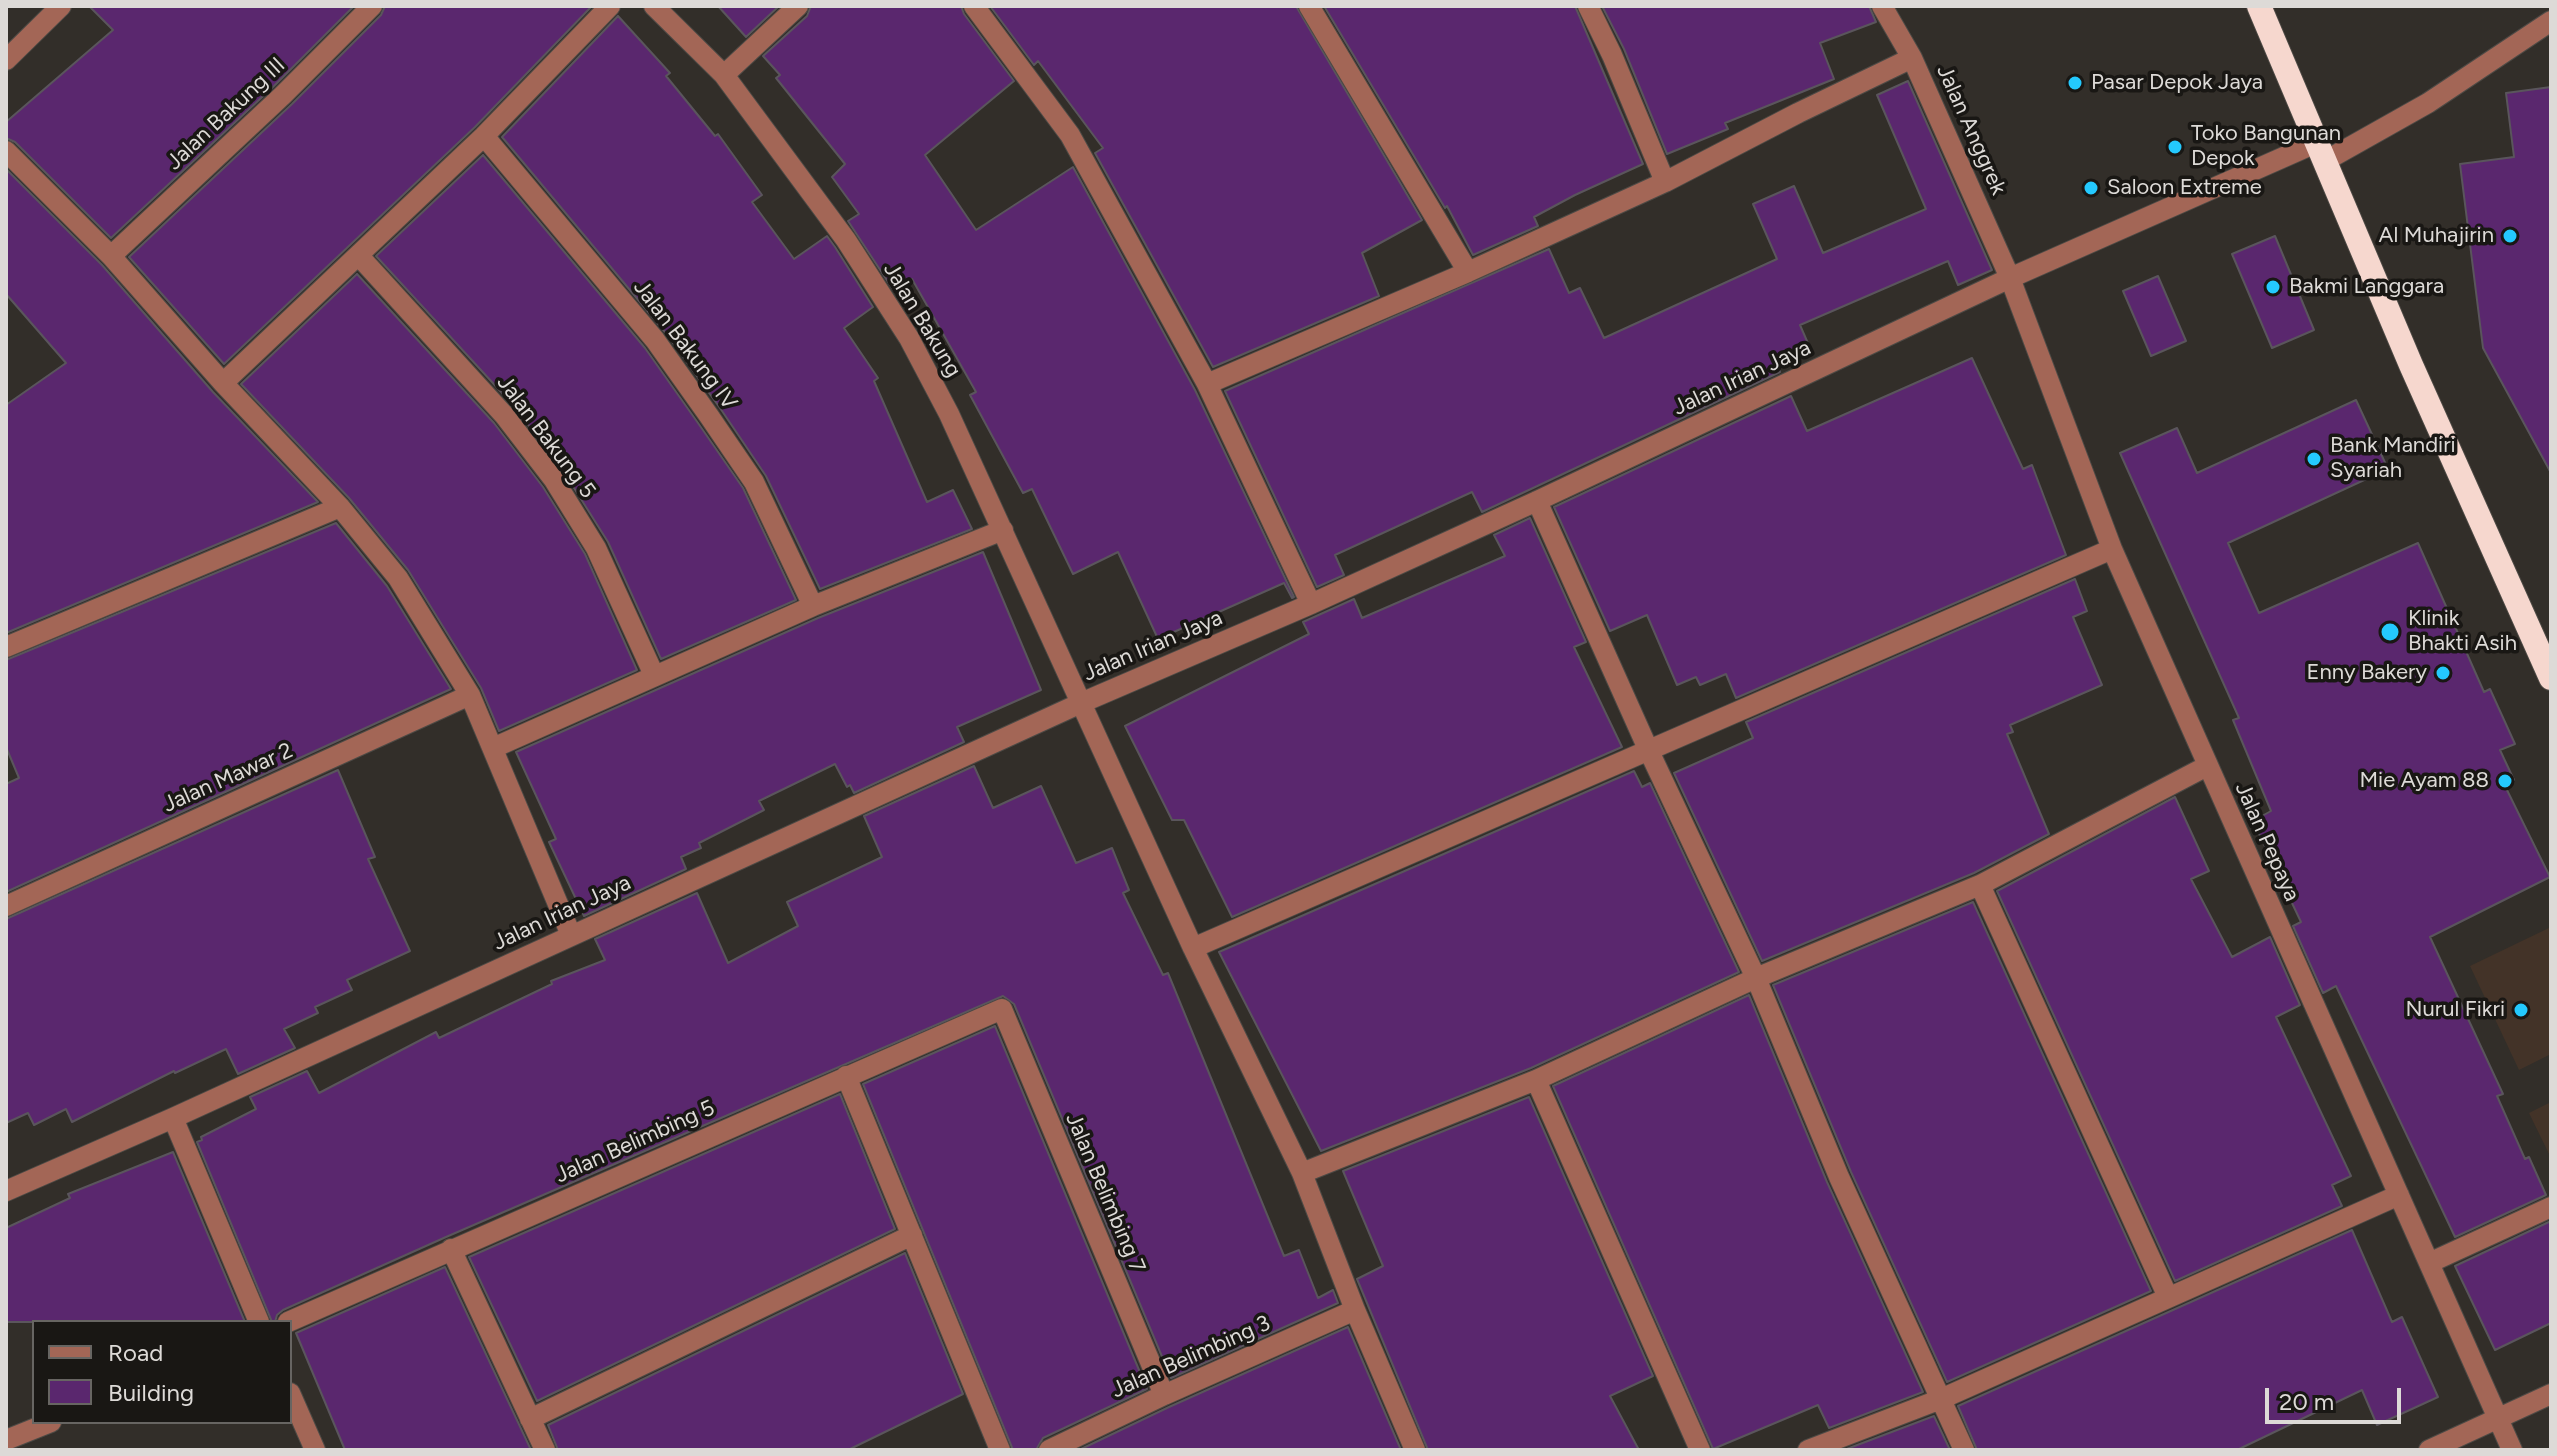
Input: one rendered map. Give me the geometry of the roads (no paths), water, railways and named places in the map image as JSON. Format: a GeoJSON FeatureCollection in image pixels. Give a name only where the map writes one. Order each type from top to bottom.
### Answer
{"type":"FeatureCollection","features":[{"type":"Feature","properties":{"kind":"highway"},"geometry":{"type":"LineString","coordinates":[[2259,6],[2411,365],[2551,678]]}},
{"type":"Feature","properties":{"kind":"street"},"geometry":{"type":"LineString","coordinates":[[6,60],[61,6]]}},
{"type":"Feature","properties":{"kind":"street","name":"Jalan Bakung III"},"geometry":{"type":"LineString","coordinates":[[111,256],[283,95],[372,6]]}},
{"type":"Feature","properties":{"kind":"street"},"geometry":{"type":"LineString","coordinates":[[223,383],[484,136],[610,6]]}},
{"type":"Feature","properties":{"kind":"street","name":"Jalan Bakung"},"geometry":{"type":"LineString","coordinates":[[654,6],[724,75],[846,240],[909,338],[949,414],[1193,948],[1302,1173],[1355,1310],[1415,1450]]}},
{"type":"Feature","properties":{"kind":"street"},"geometry":{"type":"LineString","coordinates":[[724,75],[798,6]]}},
{"type":"Feature","properties":{"kind":"street"},"geometry":{"type":"LineString","coordinates":[[974,6],[1070,135],[1207,384],[1311,604]]}},
{"type":"Feature","properties":{"kind":"street"},"geometry":{"type":"LineString","coordinates":[[1309,6],[1468,272]]}},
{"type":"Feature","properties":{"kind":"street"},"geometry":{"type":"LineString","coordinates":[[1588,6],[1665,182]]}},
{"type":"Feature","properties":{"kind":"street","name":"Jalan Anggrek"},"geometry":{"type":"LineString","coordinates":[[1882,6],[1912,58],[2010,278]]}},
{"type":"Feature","properties":{"kind":"street","name":"Jalan Irian Jaya"},"geometry":{"type":"LineString","coordinates":[[6,1191],[173,1118],[1081,703],[1311,604],[2010,278],[2322,151],[2428,103],[2551,21]]}},
{"type":"Feature","properties":{"kind":"street"},"geometry":{"type":"LineString","coordinates":[[1207,384],[1468,272],[1665,182],[1912,58]]}},
{"type":"Feature","properties":{"kind":"street","name":"Jalan Bakung IV"},"geometry":{"type":"LineString","coordinates":[[484,136],[655,340],[709,416],[754,482],[813,606]]}},
{"type":"Feature","properties":{"kind":"street"},"geometry":{"type":"LineString","coordinates":[[6,151],[111,256],[223,383],[340,507],[398,578],[470,695],[571,935]]}},
{"type":"Feature","properties":{"kind":"street","name":"Jalan Bakung 5"},"geometry":{"type":"LineString","coordinates":[[359,256],[504,415],[554,480],[596,548],[654,675]]}},
{"type":"Feature","properties":{"kind":"street","name":"Jalan Pepaya"},"geometry":{"type":"LineString","coordinates":[[2010,278],[2112,549],[2512,1450]]}},
{"type":"Feature","properties":{"kind":"street"},"geometry":{"type":"LineString","coordinates":[[1537,501],[1648,749],[1756,978],[1839,1177],[1964,1450]]}},
{"type":"Feature","properties":{"kind":"street"},"geometry":{"type":"LineString","coordinates":[[6,647],[340,507]]}},
{"type":"Feature","properties":{"kind":"street"},"geometry":{"type":"LineString","coordinates":[[493,748],[813,606],[1003,530]]}},
{"type":"Feature","properties":{"kind":"street"},"geometry":{"type":"LineString","coordinates":[[1193,948],[2112,549]]}},
{"type":"Feature","properties":{"kind":"street","name":"Jalan Mawar 2"},"geometry":{"type":"LineString","coordinates":[[6,906],[470,695]]}},
{"type":"Feature","properties":{"kind":"street"},"geometry":{"type":"LineString","coordinates":[[1302,1173],[1536,1080],[1756,978],[1980,885],[2207,766]]}},
{"type":"Feature","properties":{"kind":"street"},"geometry":{"type":"LineString","coordinates":[[1980,885],[2168,1297]]}},
{"type":"Feature","properties":{"kind":"street","name":"Jalan Belimbing 5"},"geometry":{"type":"LineString","coordinates":[[292,1320],[1002,1009]]}},
{"type":"Feature","properties":{"kind":"street","name":"Jalan Belimbing 7"},"geometry":{"type":"LineString","coordinates":[[1002,1009],[1164,1395]]}},
{"type":"Feature","properties":{"kind":"street"},"geometry":{"type":"LineString","coordinates":[[846,1076],[1000,1450]]}},
{"type":"Feature","properties":{"kind":"street"},"geometry":{"type":"LineString","coordinates":[[1536,1080],[1700,1450]]}},
{"type":"Feature","properties":{"kind":"street"},"geometry":{"type":"LineString","coordinates":[[173,1118],[258,1320]]}},
{"type":"Feature","properties":{"kind":"street"},"geometry":{"type":"LineString","coordinates":[[1808,1450],[1941,1399],[2399,1195]]}},
{"type":"Feature","properties":{"kind":"street"},"geometry":{"type":"LineString","coordinates":[[2429,1263],[2551,1207]]}},
{"type":"Feature","properties":{"kind":"street"},"geometry":{"type":"LineString","coordinates":[[530,1419],[912,1235]]}},
{"type":"Feature","properties":{"kind":"street"},"geometry":{"type":"LineString","coordinates":[[451,1249],[545,1450]]}},
{"type":"Feature","properties":{"kind":"street","name":"Jalan Belimbing 3"},"geometry":{"type":"LineString","coordinates":[[1049,1450],[1355,1310]]}},
{"type":"Feature","properties":{"kind":"street"},"geometry":{"type":"LineString","coordinates":[[2429,1450],[2551,1394]]}},
{"type":"Feature","properties":{"kind":"street"},"geometry":{"type":"LineString","coordinates":[[292,1398],[315,1450]]}},
{"type":"Feature","properties":{"kind":"street"},"geometry":{"type":"LineString","coordinates":[[6,1440],[46,1424]]}},
{"type":"Feature","properties":{"kind":"place","name":"Pasar Depok Jaya"},"geometry":{"type":"Point","coordinates":[2075,83]}},
{"type":"Feature","properties":{"kind":"place","name":"Toko Bangunan Depok"},"geometry":{"type":"Point","coordinates":[2175,147]}},
{"type":"Feature","properties":{"kind":"place","name":"Saloon Extreme"},"geometry":{"type":"Point","coordinates":[2091,188]}},
{"type":"Feature","properties":{"kind":"place","name":"Al Muhajirin"},"geometry":{"type":"Point","coordinates":[2510,236]}},
{"type":"Feature","properties":{"kind":"place","name":"Bakmi Langgara"},"geometry":{"type":"Point","coordinates":[2273,287]}},
{"type":"Feature","properties":{"kind":"place","name":"Bank Mandiri Syariah"},"geometry":{"type":"Point","coordinates":[2314,459]}},
{"type":"Feature","properties":{"kind":"place","name":"Klinik Bhakti Asih"},"geometry":{"type":"Point","coordinates":[2390,632]}},
{"type":"Feature","properties":{"kind":"place","name":"Enny Bakery"},"geometry":{"type":"Point","coordinates":[2443,673]}},
{"type":"Feature","properties":{"kind":"place","name":"Mie Ayam 88"},"geometry":{"type":"Point","coordinates":[2505,781]}},
{"type":"Feature","properties":{"kind":"place","name":"Nurul Fikri"},"geometry":{"type":"Point","coordinates":[2521,1010]}}]}
